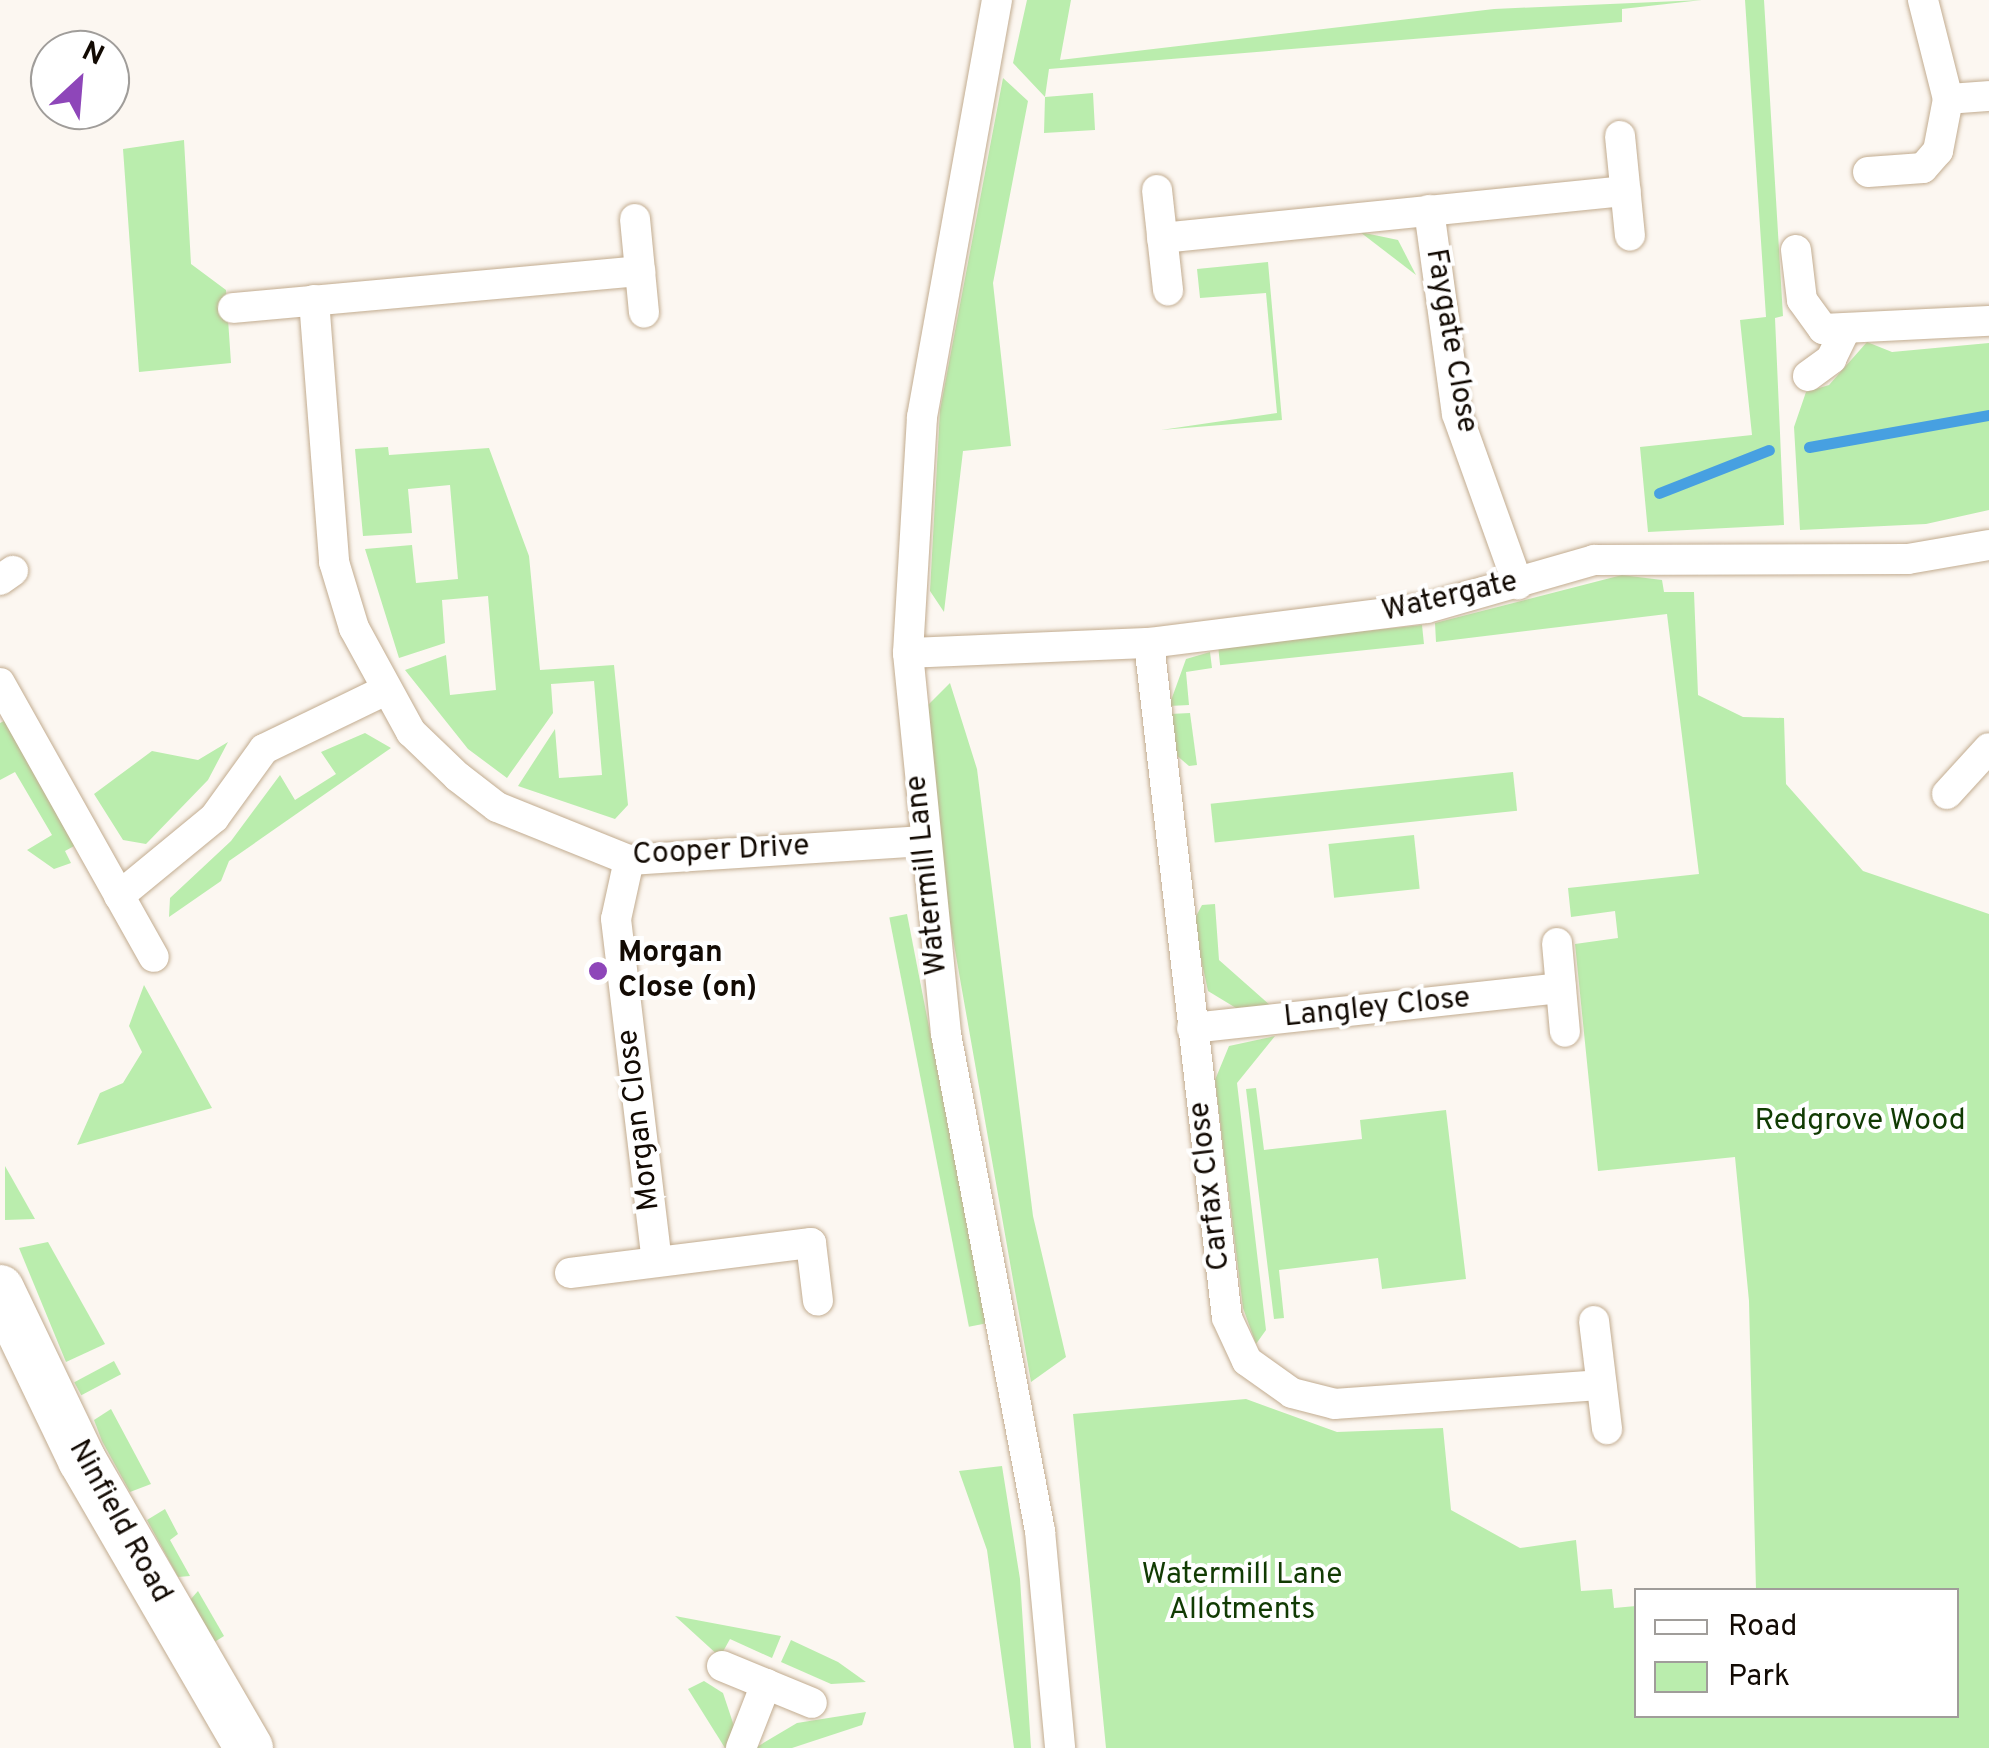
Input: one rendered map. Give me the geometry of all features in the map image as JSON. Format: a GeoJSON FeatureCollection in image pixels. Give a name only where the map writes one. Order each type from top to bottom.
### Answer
{"type":"FeatureCollection","features":[{"type":"Feature","properties":{"kind":"main road","name":"Ninfield Road"},"geometry":{"type":"LineString","coordinates":[[0,1289],[82,1460],[249,1748]]}},
{"type":"Feature","properties":{"kind":"street","name":"Watermill Lane"},"geometry":{"type":"LineString","coordinates":[[997,0],[922,417],[908,652],[920,841],[946,1034],[1040,1531],[1060,1748]]}},
{"type":"Feature","properties":{"kind":"street"},"geometry":{"type":"LineString","coordinates":[[1868,172],[1923,168],[1938,151],[1948,99],[1924,0]]}},
{"type":"Feature","properties":{"kind":"street"},"geometry":{"type":"LineString","coordinates":[[1948,99],[1989,96]]}},
{"type":"Feature","properties":{"kind":"street"},"geometry":{"type":"LineString","coordinates":[[1620,136],[1630,236]]}},
{"type":"Feature","properties":{"kind":"street"},"geometry":{"type":"LineString","coordinates":[[1157,190],[1168,290]]}},
{"type":"Feature","properties":{"kind":"street","name":"Faygate Close"},"geometry":{"type":"LineString","coordinates":[[1162,238],[1626,191]]}},
{"type":"Feature","properties":{"kind":"street","name":"Faygate Close"},"geometry":{"type":"LineString","coordinates":[[1429,210],[1457,414],[1518,584]]}},
{"type":"Feature","properties":{"kind":"street"},"geometry":{"type":"LineString","coordinates":[[635,220],[644,313]]}},
{"type":"Feature","properties":{"kind":"street"},"geometry":{"type":"LineString","coordinates":[[1796,250],[1802,300],[1824,329],[1989,321]]}},
{"type":"Feature","properties":{"kind":"street"},"geometry":{"type":"LineString","coordinates":[[233,308],[640,271]]}},
{"type":"Feature","properties":{"kind":"street","name":"Cooper Drive"},"geometry":{"type":"LineString","coordinates":[[314,300],[334,562],[384,691],[411,732],[496,807],[628,860],[920,841]]}},
{"type":"Feature","properties":{"kind":"street"},"geometry":{"type":"LineString","coordinates":[[1808,376],[1831,360],[1845,330]]}},
{"type":"Feature","properties":{"kind":"street","name":"Watergate"},"geometry":{"type":"LineString","coordinates":[[908,652],[1149,643],[1427,608],[1594,560],[1908,560],[1989,545]]}},
{"type":"Feature","properties":{"kind":"street","name":"Carfax Close"},"geometry":{"type":"LineString","coordinates":[[1149,643],[1227,1318],[1255,1370],[1336,1404],[1601,1385]]}},
{"type":"Feature","properties":{"kind":"street"},"geometry":{"type":"LineString","coordinates":[[0,683],[154,957]]}},
{"type":"Feature","properties":{"kind":"street"},"geometry":{"type":"LineString","coordinates":[[119,896],[214,818],[264,749],[384,691]]}},
{"type":"Feature","properties":{"kind":"street"},"geometry":{"type":"LineString","coordinates":[[1947,794],[1989,748]]}},
{"type":"Feature","properties":{"kind":"street","name":"Morgan Close"},"geometry":{"type":"LineString","coordinates":[[628,860],[616,919],[656,1261]]}},
{"type":"Feature","properties":{"kind":"street"},"geometry":{"type":"LineString","coordinates":[[1557,943],[1565,1032]]}},
{"type":"Feature","properties":{"kind":"street","name":"Langley Close"},"geometry":{"type":"LineString","coordinates":[[1192,1028],[1560,988]]}},
{"type":"Feature","properties":{"kind":"street"},"geometry":{"type":"LineString","coordinates":[[570,1273],[811,1243],[818,1302]]}},
{"type":"Feature","properties":{"kind":"street"},"geometry":{"type":"LineString","coordinates":[[1594,1322],[1607,1429]]}},
{"type":"Feature","properties":{"kind":"street"},"geometry":{"type":"LineString","coordinates":[[722,1666],[812,1703]]}},
{"type":"Feature","properties":{"kind":"street"},"geometry":{"type":"LineString","coordinates":[[741,1748],[766,1684]]}},
{"type":"Feature","properties":{"kind":"green space"},"geometry":{"type":"Polygon","coordinates":[[[1027,0],[1071,0],[1060,60],[1494,9],[1702,0],[1622,9],[1622,22],[1049,69],[1045,97],[1013,63],[1027,0]]]}},
{"type":"Feature","properties":{"kind":"green space"},"geometry":{"type":"Polygon","coordinates":[[[1745,0],[1764,0],[1783,316],[1775,318],[1784,525],[1648,532],[1640,447],[1752,435],[1740,320],[1766,317],[1745,0]]]}},
{"type":"Feature","properties":{"kind":"green space"},"geometry":{"type":"Polygon","coordinates":[[[1003,78],[1028,101],[993,283],[1011,446],[963,451],[944,612],[930,591],[940,410],[1003,78]]]}},
{"type":"Feature","properties":{"kind":"green space"},"geometry":{"type":"Polygon","coordinates":[[[1093,93],[1095,130],[1044,133],[1045,97],[1093,93]]]}},
{"type":"Feature","properties":{"kind":"green space"},"geometry":{"type":"Polygon","coordinates":[[[184,140],[191,264],[226,290],[231,363],[139,372],[123,149],[184,140]]]}},
{"type":"Feature","properties":{"kind":"green space"},"geometry":{"type":"Polygon","coordinates":[[[1360,232],[1398,240],[1416,275],[1360,232]]]}},
{"type":"Feature","properties":{"kind":"green space"},"geometry":{"type":"Polygon","coordinates":[[[1268,262],[1282,420],[1161,430],[1277,413],[1266,293],[1200,298],[1197,269],[1268,262]]]}},
{"type":"Feature","properties":{"kind":"green space"},"geometry":{"type":"Polygon","coordinates":[[[1867,342],[1892,352],[1989,343],[1989,510],[1926,524],[1800,530],[1794,427],[1806,392],[1829,385],[1867,342]]]}},
{"type":"Feature","properties":{"kind":"green space"},"geometry":{"type":"Polygon","coordinates":[[[388,447],[389,455],[489,448],[529,556],[540,670],[614,665],[628,805],[615,819],[518,786],[555,729],[559,778],[602,775],[594,681],[551,684],[553,713],[507,778],[468,749],[405,670],[446,655],[450,695],[496,690],[488,596],[442,600],[445,643],[399,658],[365,549],[412,545],[416,583],[458,579],[450,485],[408,489],[412,533],[363,536],[355,449],[388,447]]]}},
{"type":"Feature","properties":{"kind":"green space"},"geometry":{"type":"Polygon","coordinates":[[[1622,575],[1662,580],[1664,592],[1694,592],[1698,695],[1743,717],[1784,718],[1786,784],[1863,871],[1989,914],[1989,1748],[1106,1748],[1073,1414],[1246,1399],[1337,1432],[1443,1428],[1451,1510],[1520,1548],[1576,1540],[1581,1591],[1612,1589],[1614,1608],[1634,1606],[1634,1718],[1959,1718],[1959,1588],[1756,1588],[1749,1301],[1735,1157],[1598,1171],[1575,944],[1618,938],[1615,911],[1571,917],[1568,888],[1699,874],[1667,614],[1436,642],[1435,623],[1622,575]]]}},
{"type":"Feature","properties":{"kind":"green space"},"geometry":{"type":"Polygon","coordinates":[[[1422,625],[1424,644],[1220,665],[1218,646],[1422,625]]]}},
{"type":"Feature","properties":{"kind":"green space"},"geometry":{"type":"Polygon","coordinates":[[[1210,652],[1212,668],[1186,672],[1189,705],[1169,706],[1186,659],[1210,652]]]}},
{"type":"Feature","properties":{"kind":"green space"},"geometry":{"type":"Polygon","coordinates":[[[950,683],[977,769],[1033,1216],[1066,1357],[1031,1382],[943,882],[928,705],[950,683]]]}},
{"type":"Feature","properties":{"kind":"green space"},"geometry":{"type":"Polygon","coordinates":[[[1190,713],[1197,765],[1189,766],[1175,754],[1170,714],[1190,713]]]}},
{"type":"Feature","properties":{"kind":"green space"},"geometry":{"type":"Polygon","coordinates":[[[8,719],[76,845],[65,851],[71,863],[54,869],[27,850],[52,835],[15,772],[0,780],[0,723],[8,719]]]}},
{"type":"Feature","properties":{"kind":"green space"},"geometry":{"type":"Polygon","coordinates":[[[365,733],[391,748],[229,861],[221,881],[169,917],[170,898],[231,841],[280,775],[295,800],[336,774],[321,752],[365,733]]]}},
{"type":"Feature","properties":{"kind":"green space"},"geometry":{"type":"Polygon","coordinates":[[[228,742],[208,780],[146,844],[123,840],[94,794],[152,751],[198,760],[228,742]]]}},
{"type":"Feature","properties":{"kind":"green space"},"geometry":{"type":"Polygon","coordinates":[[[1513,772],[1517,811],[1215,843],[1211,804],[1513,772]]]}},
{"type":"Feature","properties":{"kind":"green space"},"geometry":{"type":"Polygon","coordinates":[[[1414,835],[1420,889],[1334,898],[1328,844],[1414,835]]]}},
{"type":"Feature","properties":{"kind":"green space"},"geometry":{"type":"Polygon","coordinates":[[[1215,904],[1219,960],[1271,1006],[1236,1008],[1208,991],[1193,922],[1202,905],[1215,904]]]}},
{"type":"Feature","properties":{"kind":"green space"},"geometry":{"type":"Polygon","coordinates":[[[907,914],[987,1323],[969,1327],[889,917],[907,914]]]}},
{"type":"Feature","properties":{"kind":"green space"},"geometry":{"type":"Polygon","coordinates":[[[144,985],[212,1108],[77,1145],[100,1093],[123,1083],[142,1052],[129,1026],[144,985]]]}},
{"type":"Feature","properties":{"kind":"green space"},"geometry":{"type":"Polygon","coordinates":[[[1275,1036],[1237,1083],[1266,1330],[1256,1344],[1243,1308],[1215,1080],[1229,1046],[1275,1036]]]}},
{"type":"Feature","properties":{"kind":"green space"},"geometry":{"type":"Polygon","coordinates":[[[1256,1088],[1264,1150],[1362,1139],[1360,1120],[1446,1110],[1466,1279],[1382,1289],[1378,1258],[1279,1270],[1284,1318],[1274,1319],[1246,1089],[1256,1088]]]}},
{"type":"Feature","properties":{"kind":"green space"},"geometry":{"type":"Polygon","coordinates":[[[5,1166],[35,1219],[5,1220],[5,1166]]]}},
{"type":"Feature","properties":{"kind":"green space"},"geometry":{"type":"Polygon","coordinates":[[[48,1242],[105,1344],[66,1362],[19,1248],[48,1242]]]}},
{"type":"Feature","properties":{"kind":"green space"},"geometry":{"type":"Polygon","coordinates":[[[114,1361],[121,1374],[81,1395],[74,1382],[114,1361]]]}},
{"type":"Feature","properties":{"kind":"green space"},"geometry":{"type":"Polygon","coordinates":[[[111,1409],[151,1484],[130,1492],[94,1420],[111,1409]]]}},
{"type":"Feature","properties":{"kind":"green space"},"geometry":{"type":"Polygon","coordinates":[[[1002,1466],[1020,1579],[1031,1748],[1014,1748],[987,1550],[959,1471],[1002,1466]]]}},
{"type":"Feature","properties":{"kind":"green space"},"geometry":{"type":"Polygon","coordinates":[[[165,1509],[178,1534],[170,1540],[190,1576],[178,1577],[147,1520],[165,1509]]]}},
{"type":"Feature","properties":{"kind":"green space"},"geometry":{"type":"Polygon","coordinates":[[[198,1591],[224,1636],[213,1643],[190,1600],[198,1591]]]}},
{"type":"Feature","properties":{"kind":"green space"},"geometry":{"type":"Polygon","coordinates":[[[675,1616],[781,1636],[772,1658],[730,1639],[720,1657],[675,1616]]]}},
{"type":"Feature","properties":{"kind":"green space"},"geometry":{"type":"Polygon","coordinates":[[[791,1640],[838,1662],[866,1682],[831,1684],[781,1662],[791,1640]]]}},
{"type":"Feature","properties":{"kind":"green space"},"geometry":{"type":"Polygon","coordinates":[[[704,1681],[723,1693],[734,1726],[725,1748],[688,1689],[704,1681]]]}},
{"type":"Feature","properties":{"kind":"green space"},"geometry":{"type":"Polygon","coordinates":[[[866,1712],[862,1725],[792,1748],[755,1748],[797,1723],[866,1712]]]}},
{"type":"Feature","properties":{"kind":"waterway"},"geometry":{"type":"LineString","coordinates":[[1809,447],[1989,415]]}},
{"type":"Feature","properties":{"kind":"waterway"},"geometry":{"type":"LineString","coordinates":[[1659,493],[1769,450]]}},
{"type":"Feature","properties":{"kind":"place","name":"Morgan Close (on)"},"geometry":{"type":"Point","coordinates":[598,971]}},
{"type":"Feature","properties":{"kind":"park label","name":"Redgrove Wood"},"geometry":{"type":"Point","coordinates":[1860,1122]}},
{"type":"Feature","properties":{"kind":"park label","name":"Watermill Lane Allotments"},"geometry":{"type":"Point","coordinates":[1242,1593]}}]}
